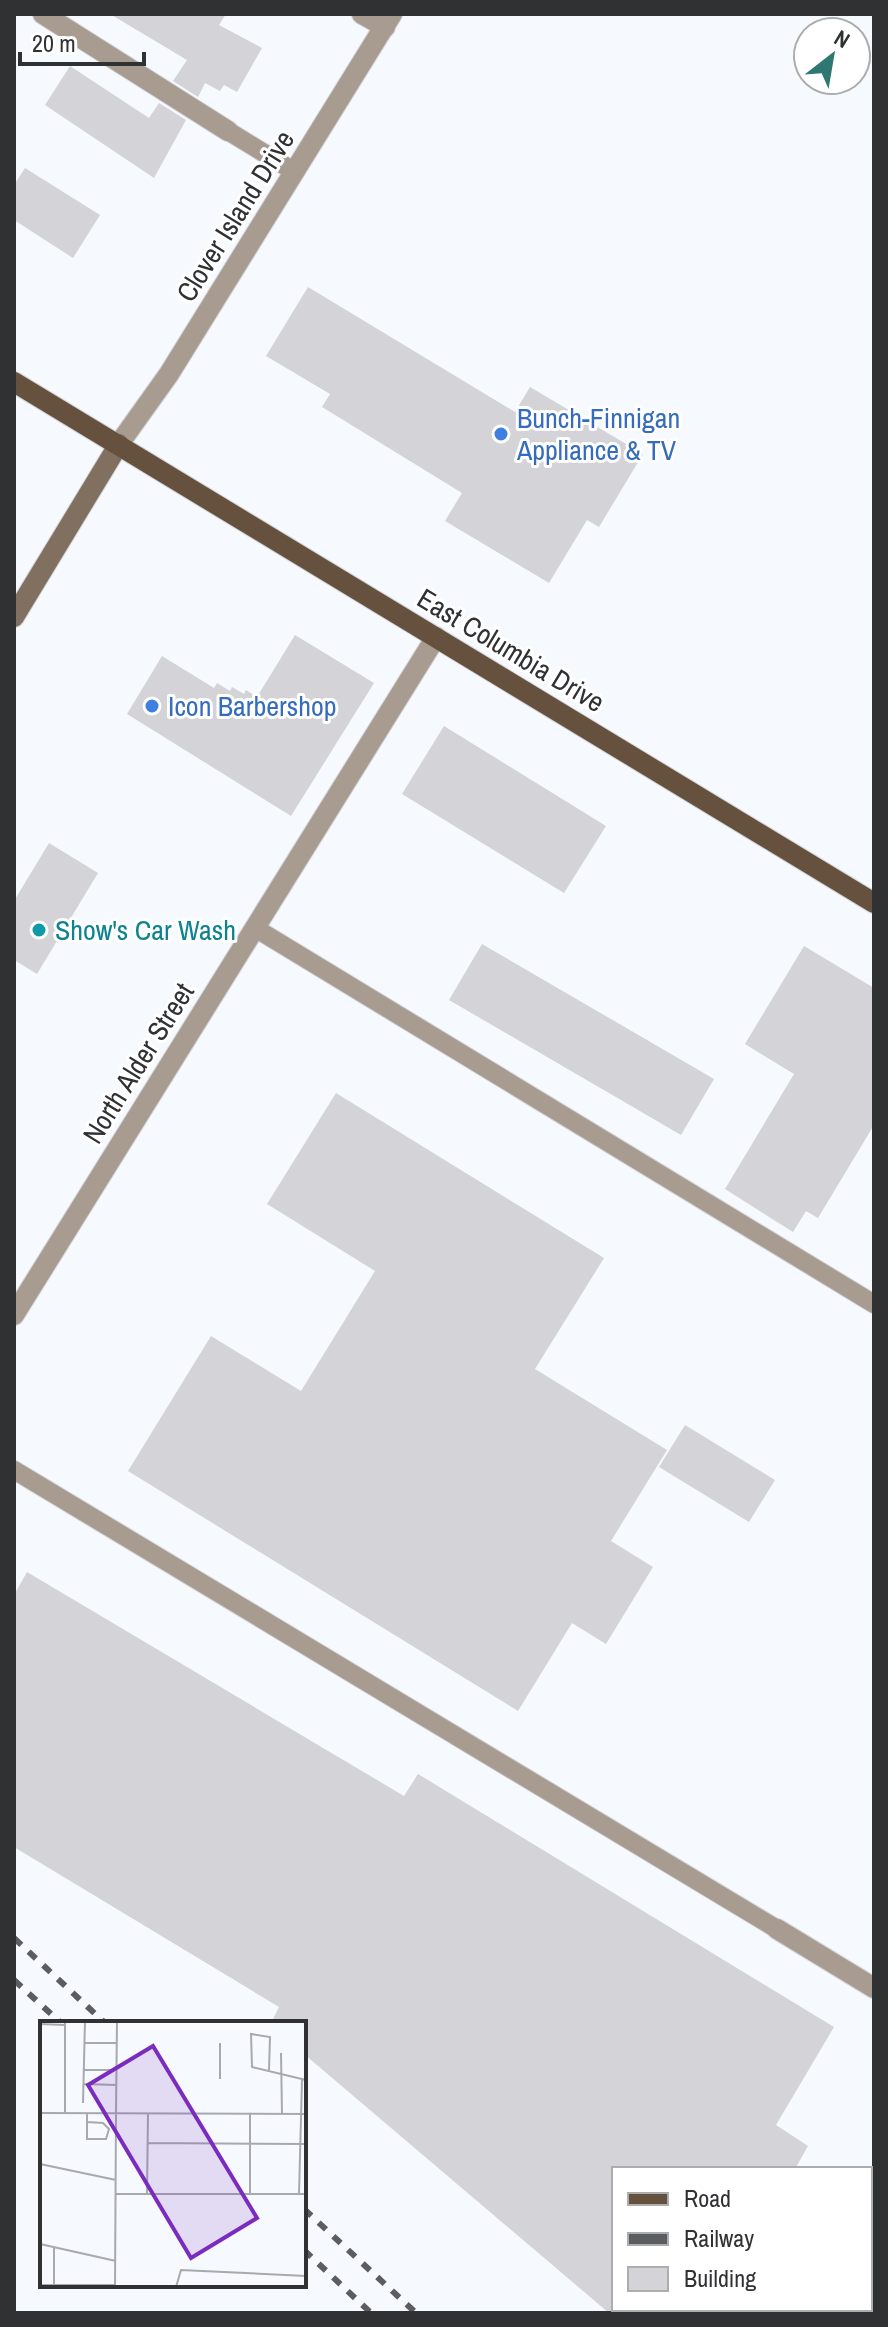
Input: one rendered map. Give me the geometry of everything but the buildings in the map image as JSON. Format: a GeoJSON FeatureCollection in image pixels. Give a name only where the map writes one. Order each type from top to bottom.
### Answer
{"type":"FeatureCollection","features":[{"type":"Feature","properties":{"kind":"main road","name":"East Columbia Drive"},"geometry":{"type":"LineString","coordinates":[[14,382],[874,903]]}},
{"type":"Feature","properties":{"kind":"main road"},"geometry":{"type":"LineString","coordinates":[[14,617],[119,444]]}},
{"type":"Feature","properties":{"kind":"street"},"geometry":{"type":"LineString","coordinates":[[43,14],[228,131]]}},
{"type":"Feature","properties":{"kind":"street"},"geometry":{"type":"LineString","coordinates":[[362,14],[389,20]]}},
{"type":"Feature","properties":{"kind":"street","name":"Clover Island Drive"},"geometry":{"type":"LineString","coordinates":[[119,444],[169,374],[389,20]]}},
{"type":"Feature","properties":{"kind":"street","name":"North Alder Street"},"geometry":{"type":"LineString","coordinates":[[14,1315],[436,637]]}},
{"type":"Feature","properties":{"kind":"street"},"geometry":{"type":"LineString","coordinates":[[777,1929],[874,1988]]}},
{"type":"Feature","properties":{"kind":"lane"},"geometry":{"type":"LineString","coordinates":[[228,131],[295,172]]}},
{"type":"Feature","properties":{"kind":"lane"},"geometry":{"type":"LineString","coordinates":[[255,928],[874,1304]]}},
{"type":"Feature","properties":{"kind":"lane"},"geometry":{"type":"LineString","coordinates":[[14,1470],[777,1929]]}},
{"type":"Feature","properties":{"kind":"railway"},"geometry":{"type":"LineString","coordinates":[[14,1938],[103,2021]]}},
{"type":"Feature","properties":{"kind":"railway"},"geometry":{"type":"LineString","coordinates":[[14,1980],[59,2021]]}},
{"type":"Feature","properties":{"kind":"railway"},"geometry":{"type":"LineString","coordinates":[[306,2211],[416,2313]]}},
{"type":"Feature","properties":{"kind":"railway"},"geometry":{"type":"LineString","coordinates":[[306,2252],[371,2313]]}},
{"type":"Feature","properties":{"kind":"place","name":"Bunch-Finnigan Appliance & TV"},"geometry":{"type":"Point","coordinates":[501,434]}},
{"type":"Feature","properties":{"kind":"place","name":"Icon Barbershop"},"geometry":{"type":"Point","coordinates":[152,706]}},
{"type":"Feature","properties":{"kind":"place","name":"Show's Car Wash"},"geometry":{"type":"Point","coordinates":[39,930]}}]}
